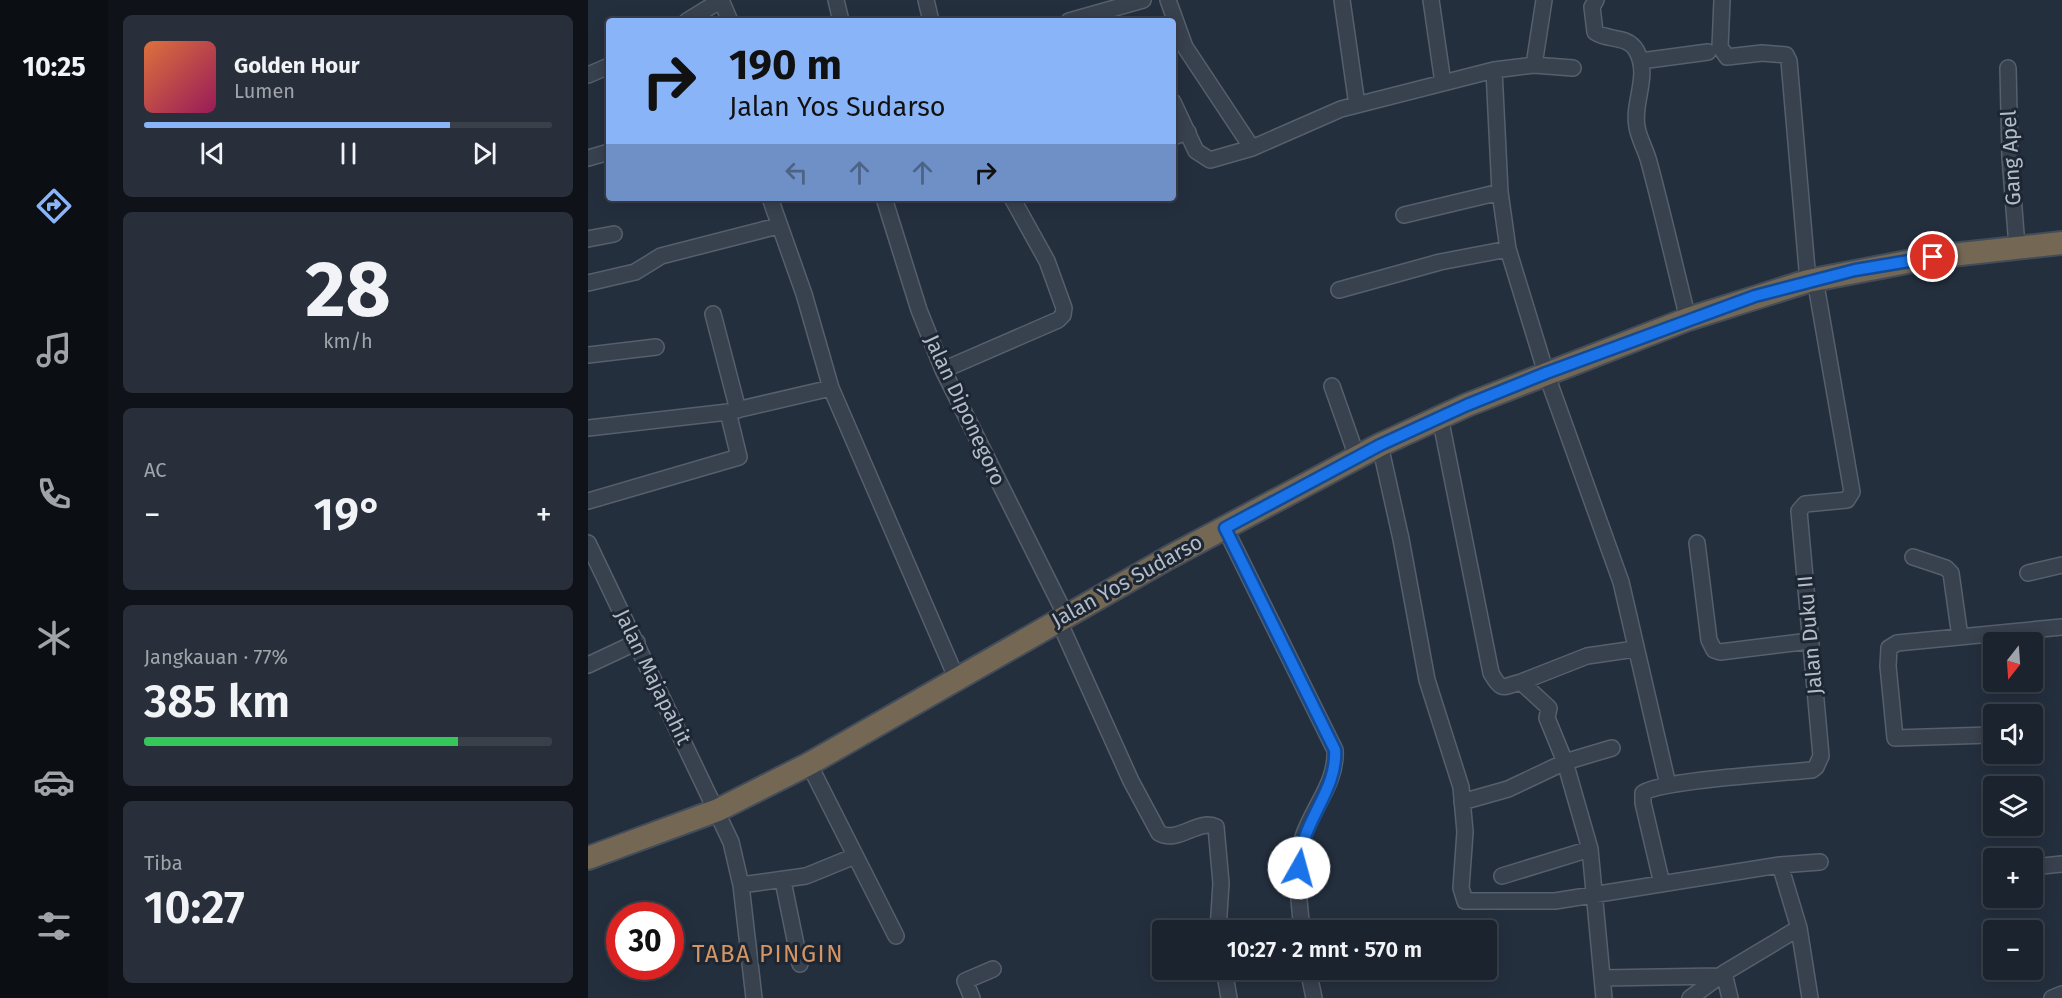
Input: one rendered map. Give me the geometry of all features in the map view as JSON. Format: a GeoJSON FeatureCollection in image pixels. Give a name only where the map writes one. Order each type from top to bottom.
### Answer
{"type":"FeatureCollection","features":[{"type":"Feature","properties":{"kind":"highway","name":"Jalan Yos Sudarso"},"geometry":{"type":"LineString","coordinates":[[588,858],[718,810],[809,764],[1062,616],[1357,457],[1440,417],[1546,373],[1688,319],[1811,280],[1885,264],[2062,243]]}},
{"type":"Feature","properties":{"kind":"street"},"geometry":{"type":"LineString","coordinates":[[692,18],[721,0],[729,18]]}},
{"type":"Feature","properties":{"kind":"street"},"geometry":{"type":"LineString","coordinates":[[836,0],[840,18]]}},
{"type":"Feature","properties":{"kind":"street"},"geometry":{"type":"LineString","coordinates":[[926,0],[930,18]]}},
{"type":"Feature","properties":{"kind":"street"},"geometry":{"type":"LineString","coordinates":[[1080,18],[1143,0]]}},
{"type":"Feature","properties":{"kind":"street"},"geometry":{"type":"LineString","coordinates":[[1168,0],[1175,18]]}},
{"type":"Feature","properties":{"kind":"street"},"geometry":{"type":"LineString","coordinates":[[1342,0],[1357,105]]}},
{"type":"Feature","properties":{"kind":"street"},"geometry":{"type":"LineString","coordinates":[[1431,0],[1443,83]]}},
{"type":"Feature","properties":{"kind":"street"},"geometry":{"type":"LineString","coordinates":[[1534,64],[1544,0]]}},
{"type":"Feature","properties":{"kind":"street"},"geometry":{"type":"LineString","coordinates":[[1596,0],[1592,7],[1596,32],[1628,42],[1635,49],[1641,61],[1642,73],[1635,114],[1637,129],[1648,160],[1688,319]]}},
{"type":"Feature","properties":{"kind":"street"},"geometry":{"type":"LineString","coordinates":[[1722,0],[1720,47],[1722,53],[1727,57],[1778,52],[1786,55],[1789,61],[1811,280]]}},
{"type":"Feature","properties":{"kind":"street"},"geometry":{"type":"LineString","coordinates":[[1176,21],[1190,57],[1252,148]]}},
{"type":"Feature","properties":{"kind":"street"},"geometry":{"type":"LineString","coordinates":[[1641,61],[1708,52]]}},
{"type":"Feature","properties":{"kind":"street"},"geometry":{"type":"LineString","coordinates":[[1176,116],[1180,135],[1204,159],[1216,159],[1252,148],[1327,115],[1357,105],[1494,70],[1534,64],[1573,68]]}},
{"type":"Feature","properties":{"kind":"street"},"geometry":{"type":"LineString","coordinates":[[588,75],[606,67]]}},
{"type":"Feature","properties":{"kind":"street","name":"Gang Apel"},"geometry":{"type":"LineString","coordinates":[[2008,68],[2010,157],[2017,247]]}},
{"type":"Feature","properties":{"kind":"street"},"geometry":{"type":"LineString","coordinates":[[1494,70],[1500,192],[1508,249],[1546,373],[1621,582],[1668,785]]}},
{"type":"Feature","properties":{"kind":"street"},"geometry":{"type":"LineString","coordinates":[[588,158],[606,153]]}},
{"type":"Feature","properties":{"kind":"street"},"geometry":{"type":"LineString","coordinates":[[1404,215],[1500,192]]}},
{"type":"Feature","properties":{"kind":"street"},"geometry":{"type":"LineString","coordinates":[[771,201],[804,294],[831,388],[956,677]]}},
{"type":"Feature","properties":{"kind":"street","name":"Jalan Diponegoro"},"geometry":{"type":"LineString","coordinates":[[885,201],[919,310],[943,370],[1062,616],[1131,781],[1160,833],[1171,837],[1210,824],[1216,827],[1220,846],[1219,920]]}},
{"type":"Feature","properties":{"kind":"street"},"geometry":{"type":"LineString","coordinates":[[943,370],[1058,320],[1063,315],[1064,308],[1047,261],[1014,201]]}},
{"type":"Feature","properties":{"kind":"street"},"geometry":{"type":"LineString","coordinates":[[588,283],[635,272],[661,256],[778,226]]}},
{"type":"Feature","properties":{"kind":"street"},"geometry":{"type":"LineString","coordinates":[[588,239],[614,234]]}},
{"type":"Feature","properties":{"kind":"street"},"geometry":{"type":"LineString","coordinates":[[1339,290],[1440,262],[1508,249]]}},
{"type":"Feature","properties":{"kind":"street","name":"Jalan Duku II"},"geometry":{"type":"LineString","coordinates":[[1662,884],[1642,798],[1647,790],[1668,785],[1816,767],[1821,756],[1799,511],[1805,504],[1847,500],[1852,492],[1811,280]]}},
{"type":"Feature","properties":{"kind":"street"},"geometry":{"type":"LineString","coordinates":[[588,501],[739,457],[733,411],[713,314]]}},
{"type":"Feature","properties":{"kind":"street"},"geometry":{"type":"LineString","coordinates":[[588,355],[656,347]]}},
{"type":"Feature","properties":{"kind":"street"},"geometry":{"type":"LineString","coordinates":[[1332,386],[1357,457]]}},
{"type":"Feature","properties":{"kind":"street"},"geometry":{"type":"LineString","coordinates":[[588,428],[733,411],[831,388]]}},
{"type":"Feature","properties":{"kind":"street"},"geometry":{"type":"LineString","coordinates":[[1440,417],[1491,673],[1502,686],[1508,688],[1587,656],[1635,649]]}},
{"type":"Feature","properties":{"kind":"street"},"geometry":{"type":"LineString","coordinates":[[1380,445],[1427,680],[1461,787],[1465,832],[1461,896],[1465,901],[1540,902],[1595,896],[1780,865],[1820,862]]}},
{"type":"Feature","properties":{"kind":"street"},"geometry":{"type":"LineString","coordinates":[[1225,528],[1335,750],[1332,775],[1300,848],[1302,920]]}},
{"type":"Feature","properties":{"kind":"street","name":"Jalan Majapahit"},"geometry":{"type":"LineString","coordinates":[[588,543],[595,575],[637,642],[718,810],[731,842],[741,885],[754,998]]}},
{"type":"Feature","properties":{"kind":"street"},"geometry":{"type":"LineString","coordinates":[[1696,543],[1709,640],[1714,650],[1720,652],[1810,641]]}},
{"type":"Feature","properties":{"kind":"street"},"geometry":{"type":"LineString","coordinates":[[1913,557],[1946,568],[1951,573],[1960,637]]}},
{"type":"Feature","properties":{"kind":"street"},"geometry":{"type":"LineString","coordinates":[[2028,573],[2062,565]]}},
{"type":"Feature","properties":{"kind":"street"},"geometry":{"type":"LineString","coordinates":[[1983,735],[1899,739],[1894,736],[1888,666],[1889,648],[1897,643],[2062,627]]}},
{"type":"Feature","properties":{"kind":"street"},"geometry":{"type":"LineString","coordinates":[[588,665],[637,642]]}},
{"type":"Feature","properties":{"kind":"street"},"geometry":{"type":"LineString","coordinates":[[1521,682],[1548,708],[1547,718],[1565,762],[1590,849],[1604,998]]}},
{"type":"Feature","properties":{"kind":"street"},"geometry":{"type":"LineString","coordinates":[[1462,802],[1508,789],[1565,762],[1612,748]]}},
{"type":"Feature","properties":{"kind":"street"},"geometry":{"type":"LineString","coordinates":[[809,764],[896,936]]}},
{"type":"Feature","properties":{"kind":"street"},"geometry":{"type":"LineString","coordinates":[[1502,876],[1590,849]]}},
{"type":"Feature","properties":{"kind":"street"},"geometry":{"type":"LineString","coordinates":[[741,885],[806,876],[855,856]]}},
{"type":"Feature","properties":{"kind":"street"},"geometry":{"type":"LineString","coordinates":[[2043,866],[2062,864]]}},
{"type":"Feature","properties":{"kind":"street"},"geometry":{"type":"LineString","coordinates":[[1780,865],[1799,928],[1810,998]]}},
{"type":"Feature","properties":{"kind":"street"},"geometry":{"type":"LineString","coordinates":[[783,881],[801,964]]}},
{"type":"Feature","properties":{"kind":"street"},"geometry":{"type":"LineString","coordinates":[[1690,998],[1722,975],[1799,928]]}},
{"type":"Feature","properties":{"kind":"street"},"geometry":{"type":"LineString","coordinates":[[972,998],[965,981],[993,969]]}},
{"type":"Feature","properties":{"kind":"street"},"geometry":{"type":"LineString","coordinates":[[1602,978],[1722,975]]}},
{"type":"Feature","properties":{"kind":"street"},"geometry":{"type":"LineString","coordinates":[[1722,975],[1730,998]]}},
{"type":"Feature","properties":{"kind":"street"},"geometry":{"type":"LineString","coordinates":[[1226,980],[1229,998]]}},
{"type":"Feature","properties":{"kind":"street"},"geometry":{"type":"LineString","coordinates":[[1310,980],[1314,998]]}},
{"type":"Feature","properties":{"kind":"street"},"geometry":{"type":"LineString","coordinates":[[2052,998],[2062,994]]}},
{"type":"Feature","properties":{"kind":"district","name":"TABA PINGIN"},"geometry":{"type":"Point","coordinates":[768,954]}},
{"type":"Feature","properties":{"kind":"route"},"geometry":{"type":"LineString","coordinates":[[1299,868],[1300,848],[1332,775],[1336,762],[1335,750],[1225,528],[1380,445],[1430,421],[1546,373],[1755,296],[1855,270],[1933,257]]}}]}
